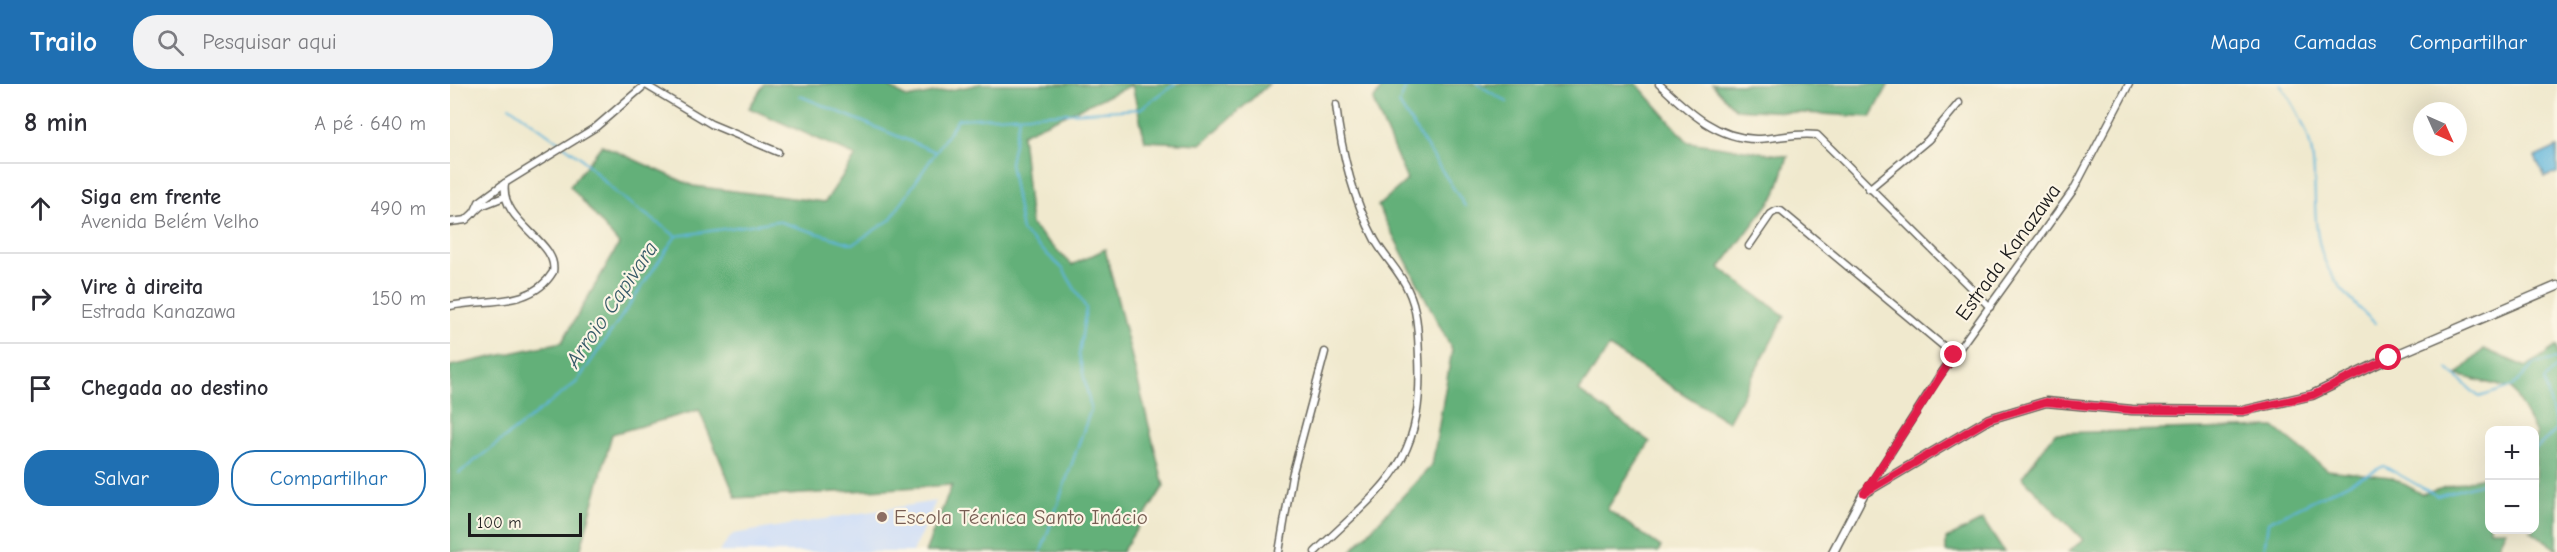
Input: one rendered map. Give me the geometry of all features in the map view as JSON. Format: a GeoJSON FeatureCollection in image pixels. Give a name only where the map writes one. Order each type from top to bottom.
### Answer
{"type":"FeatureCollection","features":[{"type":"Feature","properties":{"kind":"main road"},"geometry":{"type":"LineString","coordinates":[[1833,552],[1864,493],[1989,419],[2046,402],[2132,410],[2243,411],[2313,395],[2389,358],[2557,286]]}},
{"type":"Feature","properties":{"kind":"street"},"geometry":{"type":"LineString","coordinates":[[474,213],[479,202],[505,183],[596,127],[645,84],[711,124],[778,152]]}},
{"type":"Feature","properties":{"kind":"street"},"geometry":{"type":"LineString","coordinates":[[1659,84],[1696,118],[1721,131],[1756,139],[1801,133],[1817,135],[1990,307]]}},
{"type":"Feature","properties":{"kind":"street","name":"Estrada Kanazawa"},"geometry":{"type":"LineString","coordinates":[[1864,493],[1954,355],[2074,189],[2129,84]]}},
{"type":"Feature","properties":{"kind":"street"},"geometry":{"type":"LineString","coordinates":[[1869,189],[1928,140],[1959,103]]}},
{"type":"Feature","properties":{"kind":"street"},"geometry":{"type":"LineString","coordinates":[[1315,552],[1365,507],[1392,476],[1411,442],[1419,406],[1418,326],[1409,291],[1376,241],[1358,197],[1340,139],[1336,105]]}},
{"type":"Feature","properties":{"kind":"street"},"geometry":{"type":"LineString","coordinates":[[450,306],[517,298],[542,284],[553,272],[551,257],[512,213],[504,197],[505,183]]}},
{"type":"Feature","properties":{"kind":"street"},"geometry":{"type":"LineString","coordinates":[[450,222],[466,220],[485,203],[497,202],[504,197]]}},
{"type":"Feature","properties":{"kind":"street"},"geometry":{"type":"LineString","coordinates":[[1749,246],[1771,214],[1781,211],[1954,355]]}},
{"type":"Feature","properties":{"kind":"street"},"geometry":{"type":"LineString","coordinates":[[1279,552],[1292,477],[1325,352]]}},
{"type":"Feature","properties":{"kind":"shaded area","name":"Escola Técnica Santo Inácio"},"geometry":{"type":"Polygon","coordinates":[[[936,501],[913,552],[719,552],[733,534],[936,501]]]}},
{"type":"Feature","properties":{"kind":"green space"},"geometry":{"type":"Polygon","coordinates":[[[764,84],[885,84],[907,98],[981,84],[1269,84],[1201,144],[1145,141],[1132,85],[1022,134],[1031,225],[1072,265],[1105,249],[1164,486],[1122,552],[925,552],[952,485],[736,498],[699,410],[612,434],[580,552],[450,552],[450,366],[562,342],[619,244],[570,186],[602,145],[693,186],[825,202],[856,156],[749,108],[764,84]]]}},
{"type":"Feature","properties":{"kind":"green space"},"geometry":{"type":"Polygon","coordinates":[[[1384,84],[1637,84],[1688,142],[1788,156],[1776,194],[1720,268],[1785,316],[1728,422],[1609,347],[1579,391],[1650,442],[1607,509],[1661,547],[1658,552],[1350,552],[1432,465],[1452,350],[1378,206],[1407,180],[1373,101],[1384,84]]]}},
{"type":"Feature","properties":{"kind":"green space"},"geometry":{"type":"Polygon","coordinates":[[[1712,84],[1889,84],[1871,117],[1735,109],[1712,84]]]}},
{"type":"Feature","properties":{"kind":"green space"},"geometry":{"type":"Polygon","coordinates":[[[2557,346],[2557,549],[2536,534],[2539,534],[2539,426],[2532,426],[2512,389],[2457,375],[2484,349],[2526,367],[2557,346]]]}},
{"type":"Feature","properties":{"kind":"green space"},"geometry":{"type":"Polygon","coordinates":[[[2274,427],[2327,470],[2391,477],[2422,494],[2485,476],[2485,534],[2504,534],[2495,552],[2068,552],[2083,540],[2022,477],[2055,433],[2274,427]]]}},
{"type":"Feature","properties":{"kind":"green space"},"geometry":{"type":"Polygon","coordinates":[[[1983,520],[2004,552],[1946,552],[1946,539],[1983,520]]]}},
{"type":"Feature","properties":{"kind":"water"},"geometry":{"type":"Polygon","coordinates":[[[2557,147],[2557,173],[2545,177],[2535,157],[2557,147]]]}},
{"type":"Feature","properties":{"kind":"waterway","name":"Arroio Capivara"},"geometry":{"type":"LineString","coordinates":[[459,473],[577,382],[676,236],[777,221],[853,244],[890,220],[958,119],[1140,109],[1175,84]]}},
{"type":"Feature","properties":{"kind":"waterway"},"geometry":{"type":"LineString","coordinates":[[1407,84],[1399,104],[1465,206]]}},
{"type":"Feature","properties":{"kind":"waterway"},"geometry":{"type":"LineString","coordinates":[[1477,84],[1507,102]]}},
{"type":"Feature","properties":{"kind":"waterway"},"geometry":{"type":"LineString","coordinates":[[2280,84],[2300,117],[2310,144],[2318,238],[2325,261],[2343,290],[2375,323]]}},
{"type":"Feature","properties":{"kind":"waterway"},"geometry":{"type":"LineString","coordinates":[[800,96],[936,152]]}},
{"type":"Feature","properties":{"kind":"waterway"},"geometry":{"type":"LineString","coordinates":[[509,106],[580,157],[617,194],[676,236]]}},
{"type":"Feature","properties":{"kind":"waterway"},"geometry":{"type":"LineString","coordinates":[[1019,118],[1010,163],[1022,231],[1063,269],[1086,308],[1079,355],[1091,409],[1041,552]]}},
{"type":"Feature","properties":{"kind":"waterway"},"geometry":{"type":"LineString","coordinates":[[2448,369],[2479,397],[2512,387],[2536,363],[2557,359]]}},
{"type":"Feature","properties":{"kind":"waterway"},"geometry":{"type":"LineString","coordinates":[[2557,367],[2544,380],[2557,428]]}},
{"type":"Feature","properties":{"kind":"waterway"},"geometry":{"type":"LineString","coordinates":[[2539,446],[2557,430]]}},
{"type":"Feature","properties":{"kind":"waterway"},"geometry":{"type":"LineString","coordinates":[[2264,552],[2268,522],[2384,466],[2437,496],[2485,482]]}},
{"type":"Feature","properties":{"kind":"place","name":"Escola Técnica Santo Inácio"},"geometry":{"type":"Point","coordinates":[882,517]}},
{"type":"Feature","properties":{"kind":"route"},"geometry":{"type":"LineString","coordinates":[[1954,355],[1864,493],[1989,419],[2046,402],[2132,410],[2243,411],[2313,395],[2389,358]]}}]}
